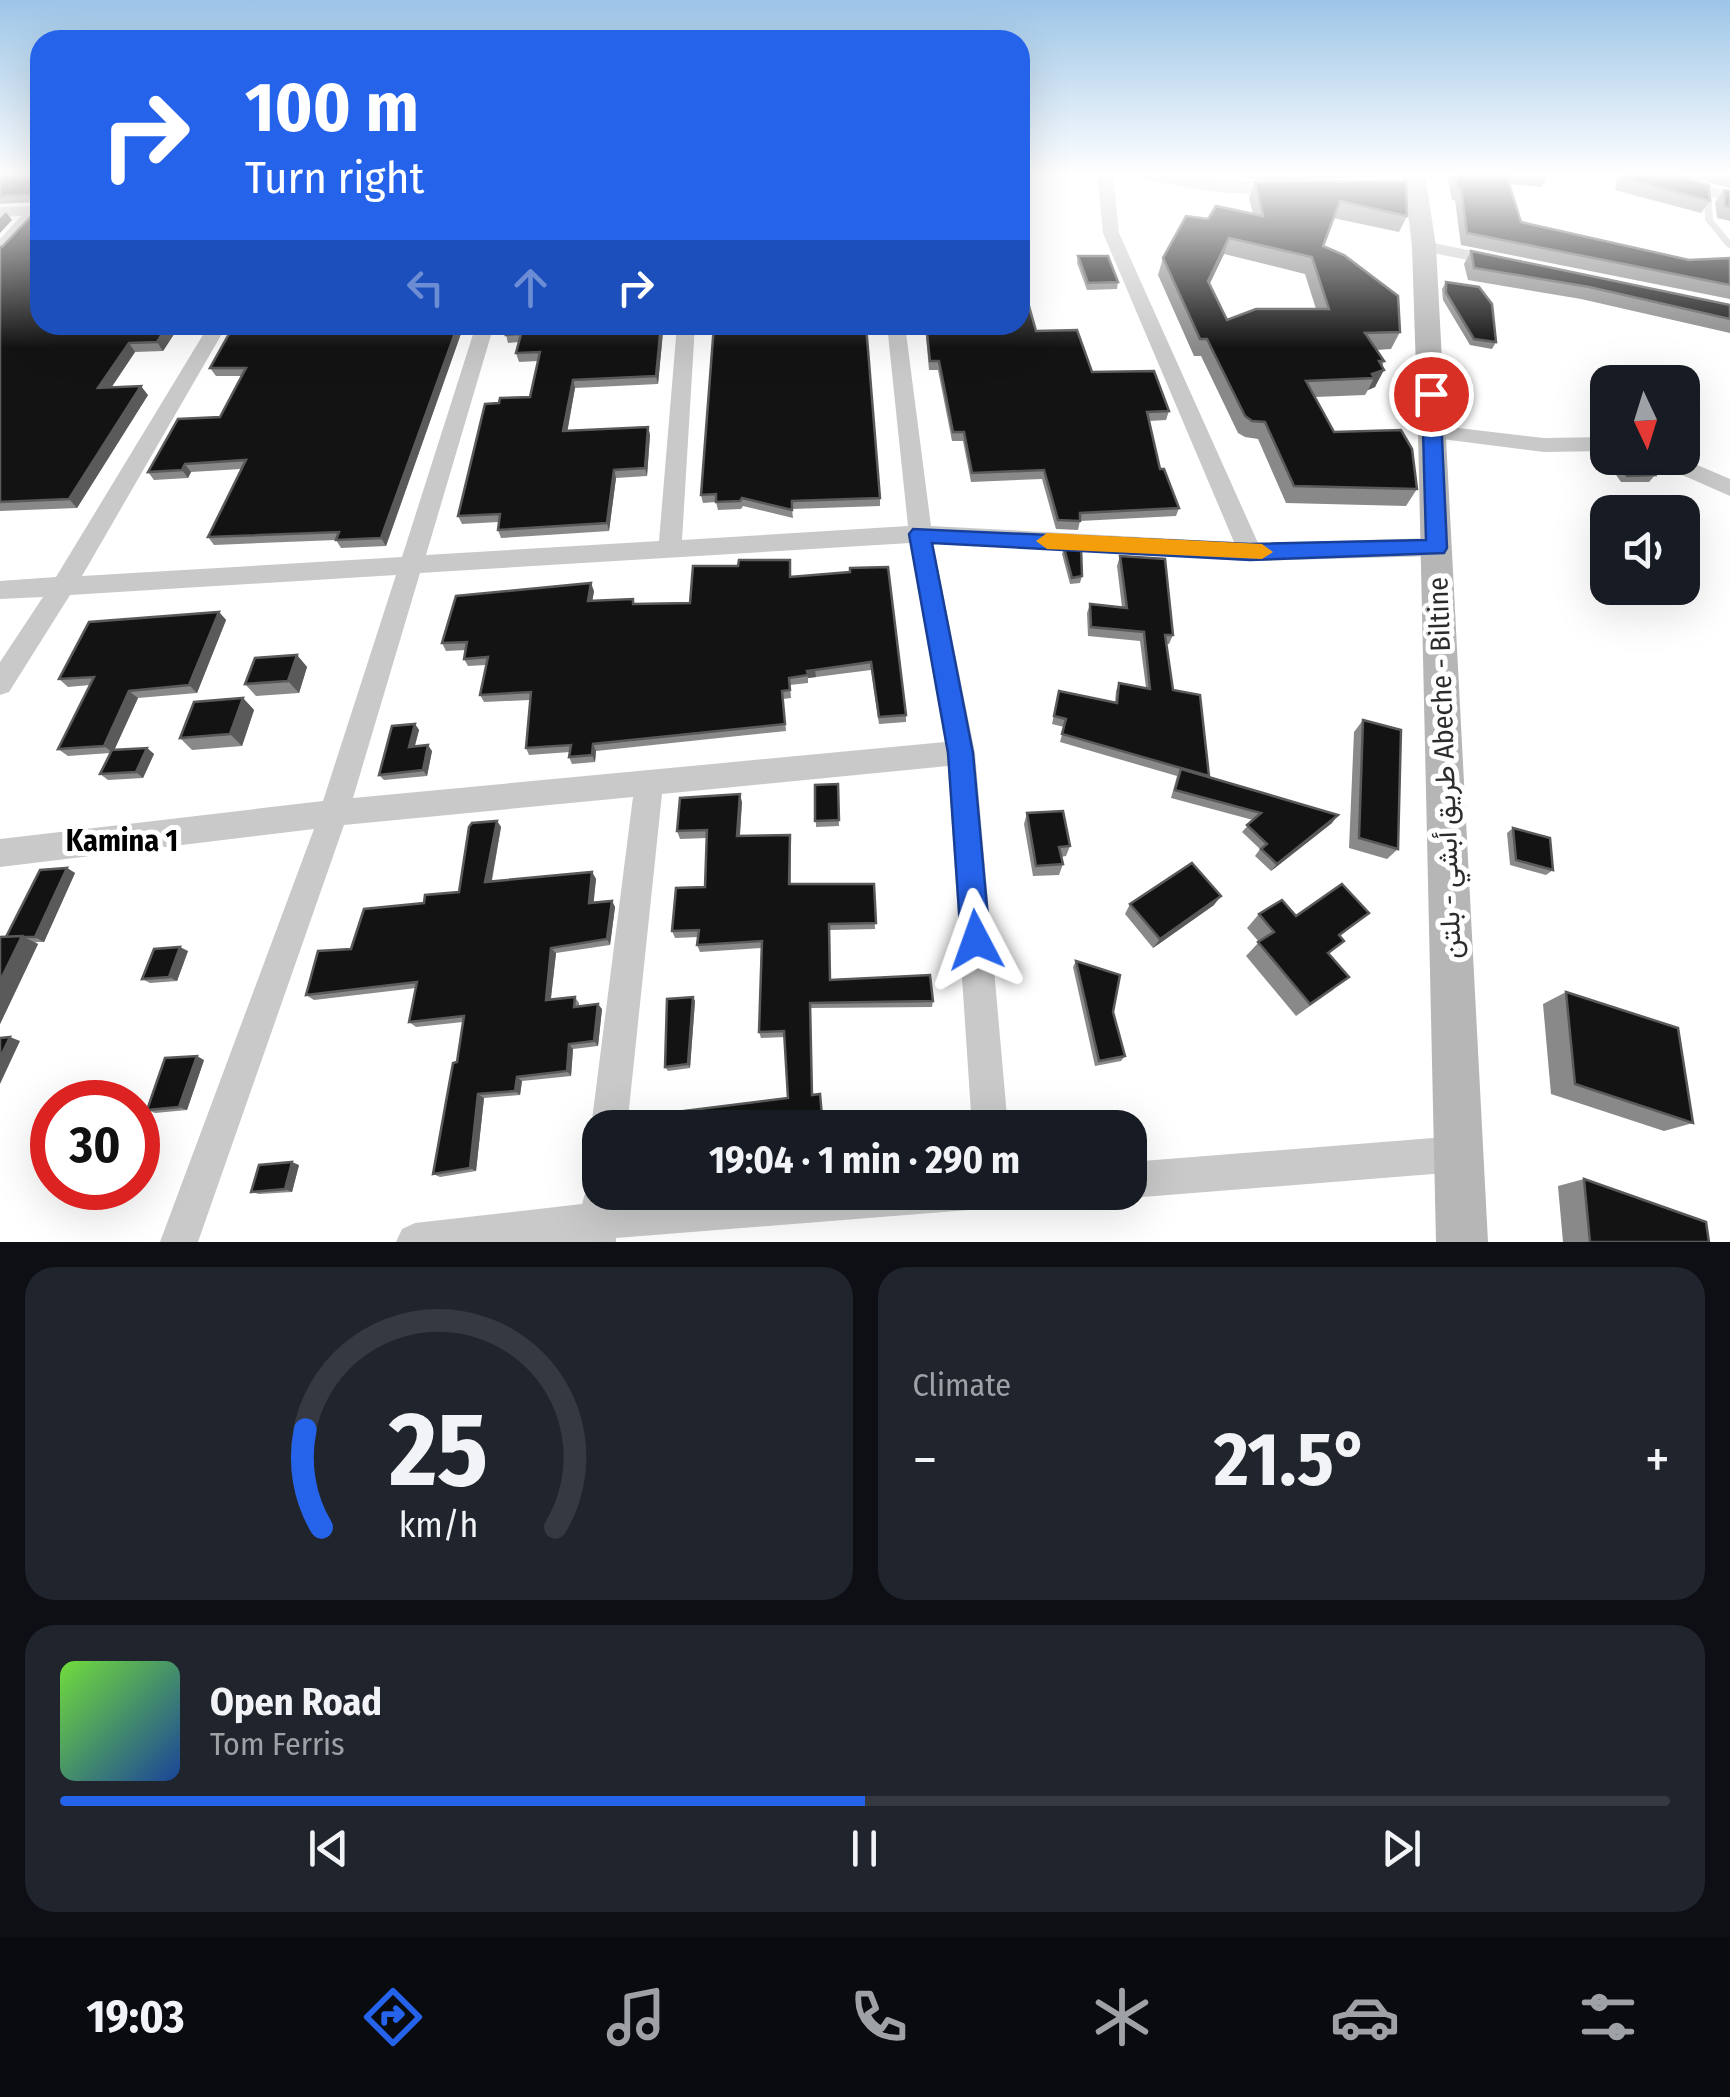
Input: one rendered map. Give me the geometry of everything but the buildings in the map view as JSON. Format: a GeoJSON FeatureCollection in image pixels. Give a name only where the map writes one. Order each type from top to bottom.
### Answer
{"type":"FeatureCollection","features":[{"type":"Feature","properties":{"kind":"main road","name":"طريق أبشي - بلتن Abeche - Biltine"},"geometry":{"type":"LineString","coordinates":[[1421,232],[1433,432],[1462,1242]]}},
{"type":"Feature","properties":{"kind":"street"},"geometry":{"type":"LineString","coordinates":[[1112,232],[1250,552]]}},
{"type":"Feature","properties":{"kind":"street"},"geometry":{"type":"LineString","coordinates":[[1424,246],[1520,266]]}},
{"type":"Feature","properties":{"kind":"street"},"geometry":{"type":"LineString","coordinates":[[0,684],[62,588],[212,335]]}},
{"type":"Feature","properties":{"kind":"street"},"geometry":{"type":"LineString","coordinates":[[180,1242],[334,813],[482,335]]}},
{"type":"Feature","properties":{"kind":"street"},"geometry":{"type":"LineString","coordinates":[[670,550],[685,335]]}},
{"type":"Feature","properties":{"kind":"street"},"geometry":{"type":"LineString","coordinates":[[897,335],[920,534],[961,753],[989,1110]]}},
{"type":"Feature","properties":{"kind":"street"},"geometry":{"type":"LineString","coordinates":[[1433,432],[1544,444],[1590,444]]}},
{"type":"Feature","properties":{"kind":"street"},"geometry":{"type":"LineString","coordinates":[[1700,475],[1730,488]]}},
{"type":"Feature","properties":{"kind":"street"},"geometry":{"type":"LineString","coordinates":[[0,590],[920,534],[1250,552],[1437,548]]}},
{"type":"Feature","properties":{"kind":"street"},"geometry":{"type":"LineString","coordinates":[[0,853],[334,813],[961,753]]}},
{"type":"Feature","properties":{"kind":"street"},"geometry":{"type":"LineString","coordinates":[[612,1110],[649,781]]}},
{"type":"Feature","properties":{"kind":"street"},"geometry":{"type":"LineString","coordinates":[[1147,1179],[1458,1154]]}},
{"type":"Feature","properties":{"kind":"street"},"geometry":{"type":"LineString","coordinates":[[415,1242],[599,1218],[713,1210]]}},
{"type":"Feature","properties":{"kind":"slow traffic"},"geometry":{"type":"LineString","coordinates":[[1047,541],[1262,552]]}},
{"type":"Feature","properties":{"kind":"district","name":"Kamina 1"},"geometry":{"type":"Point","coordinates":[122,841]}},
{"type":"Feature","properties":{"kind":"route"},"geometry":{"type":"LineString","coordinates":[[976,940],[961,753],[920,534],[1250,552],[1437,548],[1431,394]]}}]}
